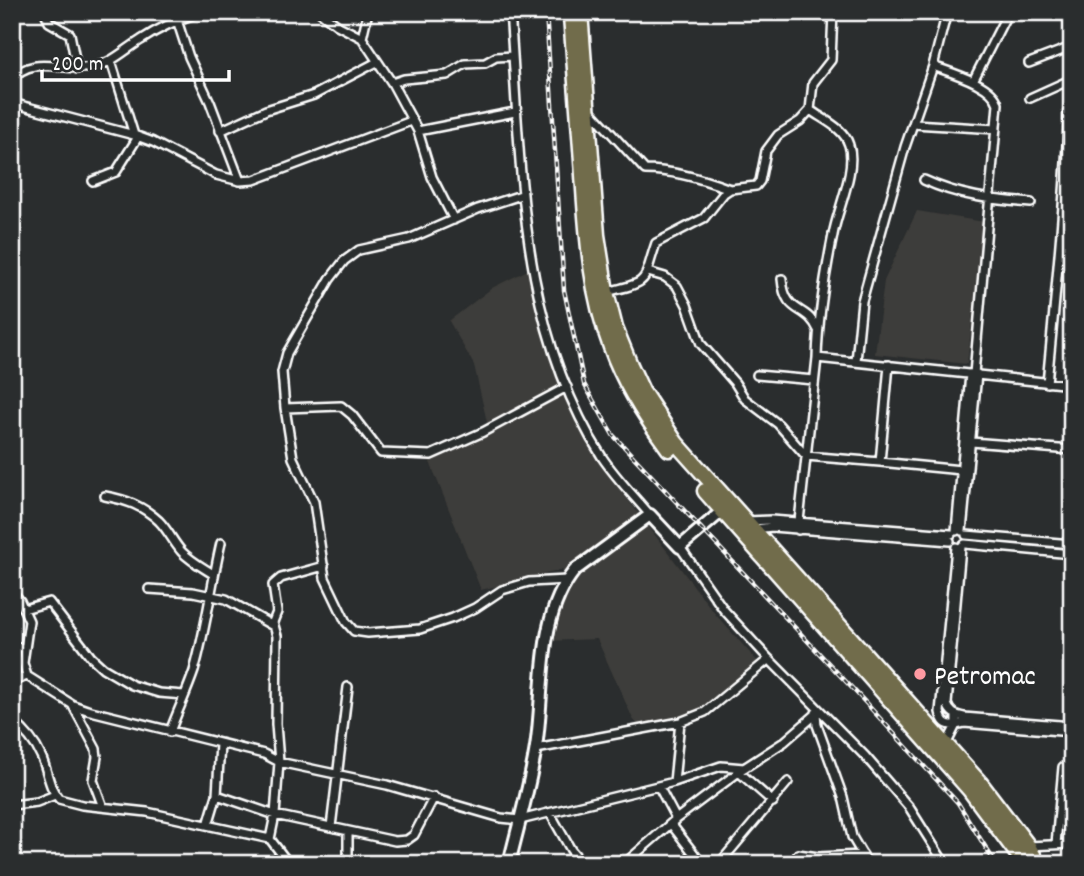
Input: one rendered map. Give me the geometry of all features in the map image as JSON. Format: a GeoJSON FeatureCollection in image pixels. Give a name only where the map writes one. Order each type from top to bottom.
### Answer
{"type":"FeatureCollection","features":[{"type":"Feature","properties":{"kind":"highway"},"geometry":{"type":"LineString","coordinates":[[570,12],[586,232],[592,272],[610,346],[624,377],[649,421],[674,456],[726,507],[749,525],[980,783],[1028,846],[1038,864]]}},
{"type":"Feature","properties":{"kind":"highway"},"geometry":{"type":"LineString","coordinates":[[580,12],[597,235],[606,292],[615,328],[642,391],[676,443],[726,507],[970,790],[1025,864]]}},
{"type":"Feature","properties":{"kind":"street"},"geometry":{"type":"LineString","coordinates":[[45,12],[49,22],[70,34],[77,69]]}},
{"type":"Feature","properties":{"kind":"street"},"geometry":{"type":"LineString","coordinates":[[12,80],[18,71],[26,66],[93,68],[111,61],[177,20],[200,12]]}},
{"type":"Feature","properties":{"kind":"street"},"geometry":{"type":"LineString","coordinates":[[320,12],[337,25],[362,38],[392,83],[418,131],[432,177],[454,220]]}},
{"type":"Feature","properties":{"kind":"street"},"geometry":{"type":"LineString","coordinates":[[362,38],[368,12]]}},
{"type":"Feature","properties":{"kind":"street"},"geometry":{"type":"LineString","coordinates":[[510,12],[521,195],[530,262],[539,304],[577,414],[604,459],[680,547],[724,610],[817,712],[865,756],[909,807],[945,864]]}},
{"type":"Feature","properties":{"kind":"street"},"geometry":{"type":"LineString","coordinates":[[589,109],[645,170],[690,176],[730,189],[756,186],[760,181],[766,151],[778,135],[800,121],[810,110],[813,83],[831,60],[833,12]]}},
{"type":"Feature","properties":{"kind":"street"},"geometry":{"type":"LineString","coordinates":[[856,361],[862,301],[905,147],[933,66],[947,12]]}},
{"type":"Feature","properties":{"kind":"street"},"geometry":{"type":"LineString","coordinates":[[973,81],[1007,12]]}},
{"type":"Feature","properties":{"kind":"street"},"geometry":{"type":"LineString","coordinates":[[1047,383],[1069,142],[1070,12]]}},
{"type":"Feature","properties":{"kind":"street"},"geometry":{"type":"LineString","coordinates":[[177,20],[189,57],[240,181]]}},
{"type":"Feature","properties":{"kind":"street"},"geometry":{"type":"LineString","coordinates":[[1029,63],[1071,47]]}},
{"type":"Feature","properties":{"kind":"street"},"geometry":{"type":"LineString","coordinates":[[392,83],[404,79],[447,75],[465,64],[485,63],[496,57],[513,56]]}},
{"type":"Feature","properties":{"kind":"street"},"geometry":{"type":"LineString","coordinates":[[93,181],[116,172],[136,136],[111,61]]}},
{"type":"Feature","properties":{"kind":"street"},"geometry":{"type":"LineString","coordinates":[[220,131],[266,110],[314,95],[377,62]]}},
{"type":"Feature","properties":{"kind":"street"},"geometry":{"type":"LineString","coordinates":[[933,66],[973,81],[997,100],[974,374],[961,470],[945,709],[941,719],[945,724],[964,723],[1072,732]]}},
{"type":"Feature","properties":{"kind":"street"},"geometry":{"type":"LineString","coordinates":[[1030,98],[1071,77]]}},
{"type":"Feature","properties":{"kind":"street"},"geometry":{"type":"LineString","coordinates":[[12,103],[136,136],[216,175],[240,181],[266,177],[411,121]]}},
{"type":"Feature","properties":{"kind":"street"},"geometry":{"type":"LineString","coordinates":[[799,526],[818,330],[832,236],[845,190],[850,149],[839,129],[810,110]]}},
{"type":"Feature","properties":{"kind":"street"},"geometry":{"type":"LineString","coordinates":[[418,131],[515,112]]}},
{"type":"Feature","properties":{"kind":"street"},"geometry":{"type":"LineString","coordinates":[[914,124],[996,129]]}},
{"type":"Feature","properties":{"kind":"street"},"geometry":{"type":"LineString","coordinates":[[924,180],[951,191],[990,200],[1031,203]]}},
{"type":"Feature","properties":{"kind":"street"},"geometry":{"type":"LineString","coordinates":[[606,292],[640,282],[648,272],[656,243],[704,218],[730,189]]}},
{"type":"Feature","properties":{"kind":"street"},"geometry":{"type":"LineString","coordinates":[[521,195],[409,239],[359,250],[344,261],[330,279],[287,353],[282,372],[285,408],[292,458],[314,502],[328,586],[346,622],[354,631],[368,633],[430,627],[475,608],[502,590],[529,582],[567,580]]}},
{"type":"Feature","properties":{"kind":"street"},"geometry":{"type":"LineString","coordinates":[[648,272],[665,277],[677,286],[701,344],[752,406],[778,424],[806,456],[961,470]]}},
{"type":"Feature","properties":{"kind":"street"},"geometry":{"type":"LineString","coordinates":[[782,279],[785,299],[812,319],[818,330]]}},
{"type":"Feature","properties":{"kind":"street"},"geometry":{"type":"LineString","coordinates":[[817,358],[1072,385]]}},
{"type":"Feature","properties":{"kind":"street"},"geometry":{"type":"LineString","coordinates":[[880,462],[889,365]]}},
{"type":"Feature","properties":{"kind":"street"},"geometry":{"type":"LineString","coordinates":[[958,539],[971,442],[974,374]]}},
{"type":"Feature","properties":{"kind":"street"},"geometry":{"type":"LineString","coordinates":[[757,375],[814,380]]}},
{"type":"Feature","properties":{"kind":"street"},"geometry":{"type":"LineString","coordinates":[[285,408],[341,406],[352,415],[381,453],[431,454],[483,432],[567,387]]}},
{"type":"Feature","properties":{"kind":"street"},"geometry":{"type":"LineString","coordinates":[[971,442],[1072,450]]}},
{"type":"Feature","properties":{"kind":"street"},"geometry":{"type":"LineString","coordinates":[[105,496],[130,500],[160,521],[180,550],[213,574]]}},
{"type":"Feature","properties":{"kind":"street"},"geometry":{"type":"LineString","coordinates":[[680,547],[726,507]]}},
{"type":"Feature","properties":{"kind":"street"},"geometry":{"type":"LineString","coordinates":[[509,864],[536,749],[546,644],[553,611],[567,580],[575,570],[650,515]]}},
{"type":"Feature","properties":{"kind":"street"},"geometry":{"type":"LineString","coordinates":[[749,525],[1072,544]]}},
{"type":"Feature","properties":{"kind":"street"},"geometry":{"type":"LineString","coordinates":[[958,539],[1072,554]]}},
{"type":"Feature","properties":{"kind":"street"},"geometry":{"type":"LineString","coordinates":[[170,732],[193,672],[212,595],[213,574],[221,543]]}},
{"type":"Feature","properties":{"kind":"street"},"geometry":{"type":"LineString","coordinates":[[270,839],[275,815],[279,762],[276,724],[277,636],[273,626],[276,611],[273,585],[275,581],[324,566]]}},
{"type":"Feature","properties":{"kind":"street"},"geometry":{"type":"LineString","coordinates":[[149,589],[212,595],[226,599],[273,626]]}},
{"type":"Feature","properties":{"kind":"street"},"geometry":{"type":"LineString","coordinates":[[12,591],[29,621],[23,648],[23,663],[27,676],[73,705],[170,732],[264,754],[279,762],[434,797],[501,818],[520,820],[550,813],[659,787],[721,766],[742,770],[773,802]]}},
{"type":"Feature","properties":{"kind":"street"},"geometry":{"type":"LineString","coordinates":[[24,609],[48,602],[90,657],[103,668],[132,685],[159,693],[184,695]]}},
{"type":"Feature","properties":{"kind":"street"},"geometry":{"type":"LineString","coordinates":[[12,646],[23,648]]}},
{"type":"Feature","properties":{"kind":"street"},"geometry":{"type":"LineString","coordinates":[[536,749],[680,722],[705,712],[769,659]]}},
{"type":"Feature","properties":{"kind":"street"},"geometry":{"type":"LineString","coordinates":[[12,682],[27,676]]}},
{"type":"Feature","properties":{"kind":"street"},"geometry":{"type":"LineString","coordinates":[[331,827],[348,687]]}},
{"type":"Feature","properties":{"kind":"street"},"geometry":{"type":"LineString","coordinates":[[73,705],[96,749],[93,780],[103,807]]}},
{"type":"Feature","properties":{"kind":"street"},"geometry":{"type":"LineString","coordinates":[[923,720],[932,712],[945,709],[956,715],[1072,726]]}},
{"type":"Feature","properties":{"kind":"street"},"geometry":{"type":"LineString","coordinates":[[624,864],[673,821],[784,742],[817,712]]}},
{"type":"Feature","properties":{"kind":"street"},"geometry":{"type":"LineString","coordinates":[[817,712],[817,726],[843,797],[850,833],[868,864]]}},
{"type":"Feature","properties":{"kind":"street"},"geometry":{"type":"LineString","coordinates":[[946,746],[956,725],[956,715]]}},
{"type":"Feature","properties":{"kind":"street"},"geometry":{"type":"LineString","coordinates":[[12,720],[26,731],[42,757],[55,795],[65,802],[147,812],[270,839],[289,864]]}},
{"type":"Feature","properties":{"kind":"street"},"geometry":{"type":"LineString","coordinates":[[674,782],[680,722]]}},
{"type":"Feature","properties":{"kind":"street"},"geometry":{"type":"LineString","coordinates":[[208,825],[217,795],[220,744]]}},
{"type":"Feature","properties":{"kind":"street"},"geometry":{"type":"LineString","coordinates":[[1056,844],[1063,767]]}},
{"type":"Feature","properties":{"kind":"street"},"geometry":{"type":"LineString","coordinates":[[719,864],[788,782]]}},
{"type":"Feature","properties":{"kind":"street"},"geometry":{"type":"LineString","coordinates":[[659,787],[673,821],[702,864]]}},
{"type":"Feature","properties":{"kind":"street"},"geometry":{"type":"LineString","coordinates":[[12,805],[37,802],[55,795]]}},
{"type":"Feature","properties":{"kind":"street"},"geometry":{"type":"LineString","coordinates":[[217,795],[275,815],[395,841],[407,840],[414,835],[434,797]]}},
{"type":"Feature","properties":{"kind":"street"},"geometry":{"type":"LineString","coordinates":[[550,813],[571,850],[583,864]]}},
{"type":"Feature","properties":{"kind":"street"},"geometry":{"type":"LineString","coordinates":[[348,831],[348,864]]}},
{"type":"Feature","properties":{"kind":"street"},"geometry":{"type":"LineString","coordinates":[[1028,846],[1072,844]]}},
{"type":"Feature","properties":{"kind":"street"},"geometry":{"type":"LineString","coordinates":[[798,854],[818,857],[863,855]]}},
{"type":"Feature","properties":{"kind":"shaded area"},"geometry":{"type":"Polygon","coordinates":[[[917,211],[984,222],[967,364],[875,354],[884,281],[917,211]]]}},
{"type":"Feature","properties":{"kind":"shaded area"},"geometry":{"type":"Polygon","coordinates":[[[528,270],[562,390],[596,458],[716,615],[758,662],[711,706],[685,719],[639,726],[633,719],[597,639],[546,641],[568,580],[562,570],[481,590],[430,462],[489,431],[474,365],[449,321],[492,288],[528,270]]]}},
{"type":"Feature","properties":{"kind":"railway"},"geometry":{"type":"LineString","coordinates":[[546,12],[564,290],[584,384],[613,435],[958,803],[996,864]]}},
{"type":"Feature","properties":{"kind":"place","name":"Petromac"},"geometry":{"type":"Point","coordinates":[920,674]}}]}
